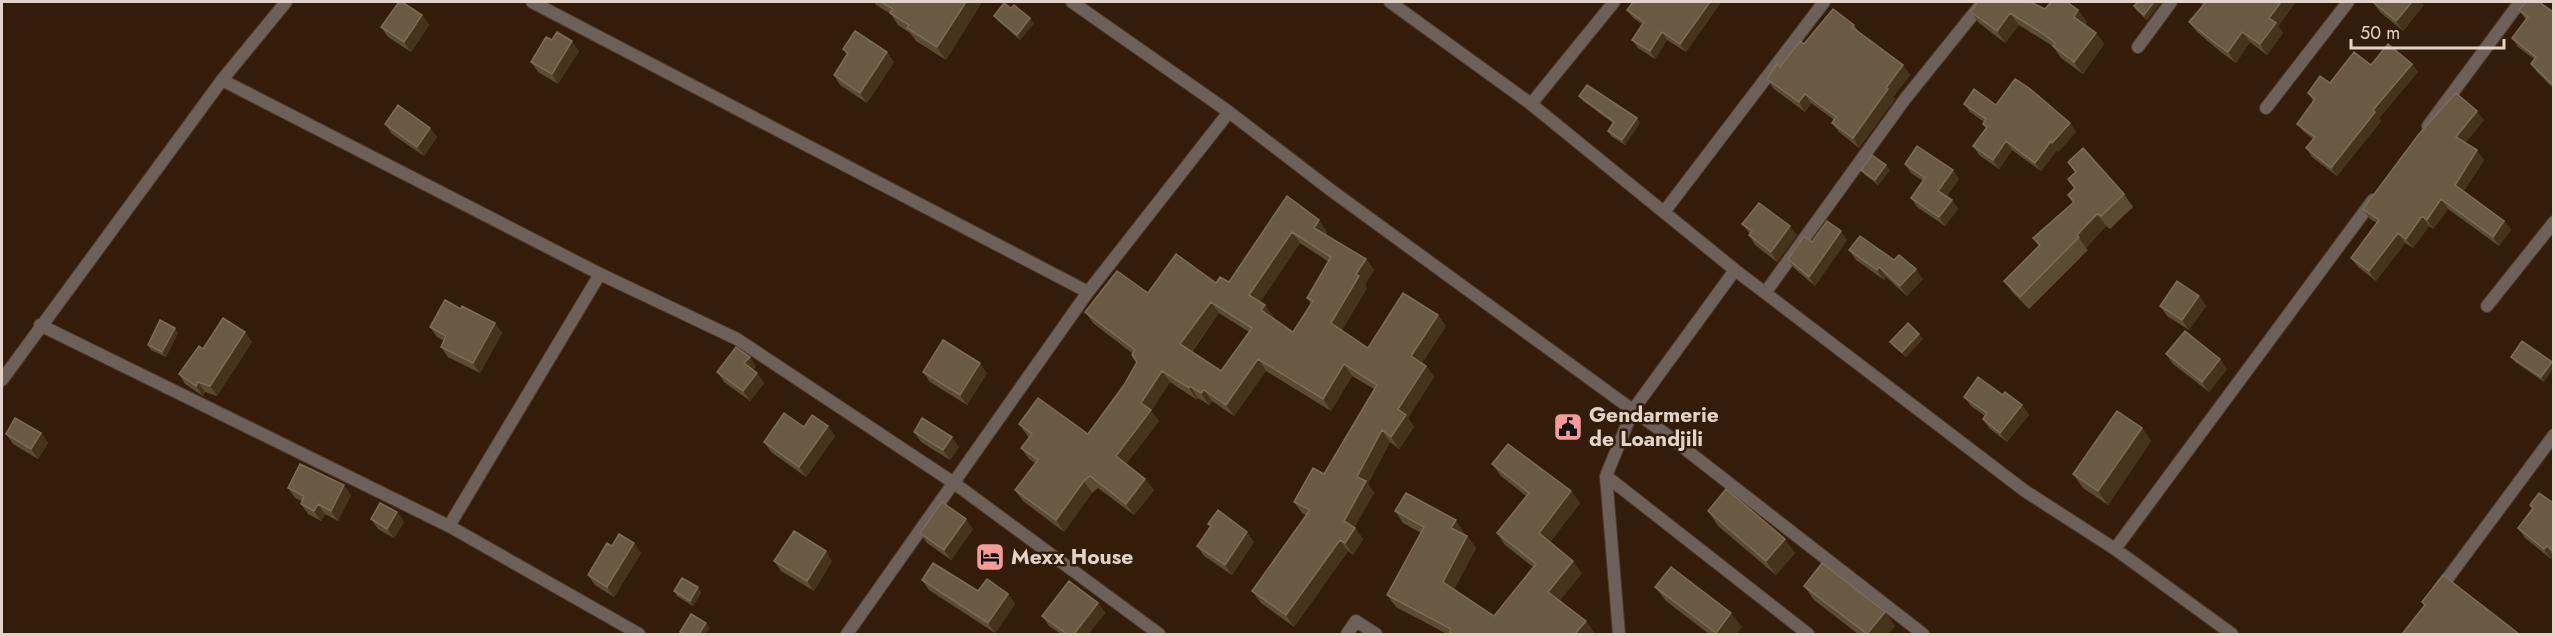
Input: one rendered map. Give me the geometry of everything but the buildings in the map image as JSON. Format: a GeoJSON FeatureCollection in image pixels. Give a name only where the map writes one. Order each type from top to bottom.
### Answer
{"type":"FeatureCollection","features":[{"type":"Feature","properties":{"kind":"street"},"geometry":{"type":"LineString","coordinates":[[2,380],[40,325],[222,80],[285,2]]}},
{"type":"Feature","properties":{"kind":"street"},"geometry":{"type":"LineString","coordinates":[[532,2],[1088,291]]}},
{"type":"Feature","properties":{"kind":"street"},"geometry":{"type":"LineString","coordinates":[[1072,2],[1229,112],[1342,198],[1633,410],[1923,634]]}},
{"type":"Feature","properties":{"kind":"street"},"geometry":{"type":"LineString","coordinates":[[1390,2],[1531,104],[1735,270],[2025,491],[2115,549],[2232,634]]}},
{"type":"Feature","properties":{"kind":"street"},"geometry":{"type":"LineString","coordinates":[[1531,104],[1614,2]]}},
{"type":"Feature","properties":{"kind":"street"},"geometry":{"type":"LineString","coordinates":[[1664,212],[1824,2]]}},
{"type":"Feature","properties":{"kind":"street"},"geometry":{"type":"LineString","coordinates":[[1765,293],[1905,99],[1983,2]]}},
{"type":"Feature","properties":{"kind":"street"},"geometry":{"type":"LineString","coordinates":[[2138,47],[2171,2]]}},
{"type":"Feature","properties":{"kind":"street"},"geometry":{"type":"LineString","coordinates":[[2266,108],[2348,2]]}},
{"type":"Feature","properties":{"kind":"street"},"geometry":{"type":"LineString","coordinates":[[2421,136],[2520,2]]}},
{"type":"Feature","properties":{"kind":"street"},"geometry":{"type":"LineString","coordinates":[[222,80],[600,274],[737,339],[954,483],[1159,634]]}},
{"type":"Feature","properties":{"kind":"street"},"geometry":{"type":"LineString","coordinates":[[848,634],[1088,291],[1229,112]]}},
{"type":"Feature","properties":{"kind":"street"},"geometry":{"type":"LineString","coordinates":[[2115,549],[2378,194]]}},
{"type":"Feature","properties":{"kind":"street"},"geometry":{"type":"LineString","coordinates":[[2487,306],[2553,222]]}},
{"type":"Feature","properties":{"kind":"street"},"geometry":{"type":"LineString","coordinates":[[1619,634],[1606,476],[1633,410],[1735,270]]}},
{"type":"Feature","properties":{"kind":"street"},"geometry":{"type":"LineString","coordinates":[[449,526],[600,274]]}},
{"type":"Feature","properties":{"kind":"street"},"geometry":{"type":"LineString","coordinates":[[40,325],[449,526],[639,634]]}},
{"type":"Feature","properties":{"kind":"street"},"geometry":{"type":"LineString","coordinates":[[2434,596],[2553,435]]}},
{"type":"Feature","properties":{"kind":"street"},"geometry":{"type":"LineString","coordinates":[[1606,476],[1808,634]]}},
{"type":"Feature","properties":{"kind":"street"},"geometry":{"type":"LineString","coordinates":[[1347,634],[1356,621],[1376,634]]}},
{"type":"Feature","properties":{"kind":"place","name":"Gendarmerie de Loandjili"},"geometry":{"type":"Point","coordinates":[1568,427]}},
{"type":"Feature","properties":{"kind":"place","name":"Mexx House"},"geometry":{"type":"Point","coordinates":[990,557]}}]}
